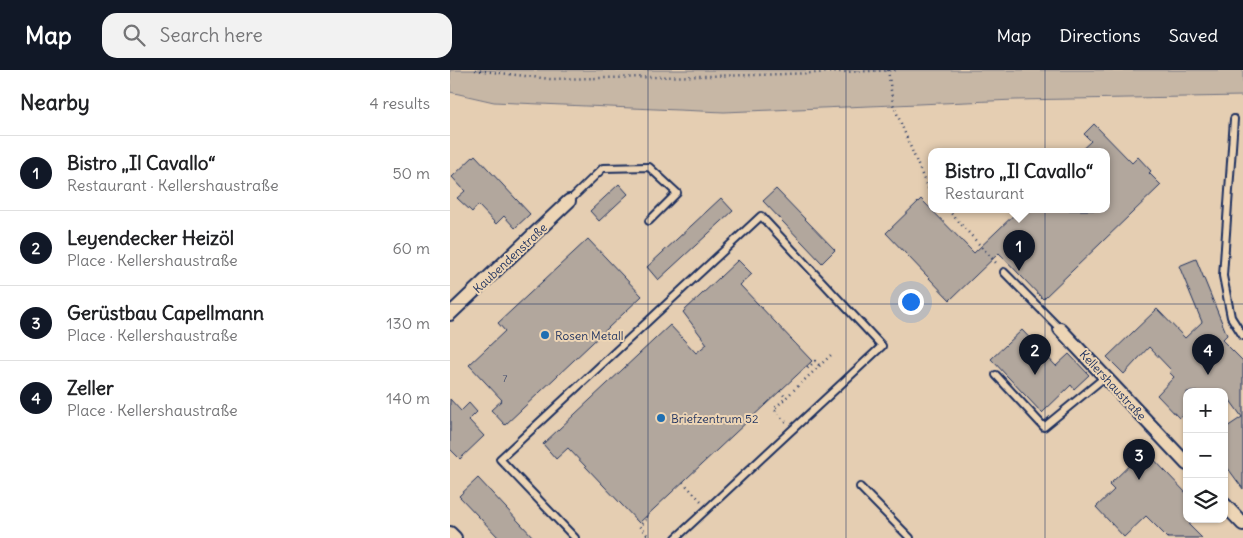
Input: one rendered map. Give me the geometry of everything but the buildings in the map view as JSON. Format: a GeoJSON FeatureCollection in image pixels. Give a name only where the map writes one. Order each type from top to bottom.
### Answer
{"type":"FeatureCollection","features":[{"type":"Feature","properties":{"kind":"street","name":"Kaubendenstraße"},"geometry":{"type":"LineString","coordinates":[[450,314],[569,201]]}},
{"type":"Feature","properties":{"kind":"street","name":"Kellershaustraße"},"geometry":{"type":"LineString","coordinates":[[1060,328],[1183,460]]}},
{"type":"Feature","properties":{"kind":"street"},"geometry":{"type":"LineString","coordinates":[[1228,508],[1243,524]]}},
{"type":"Feature","properties":{"kind":"street"},"geometry":{"type":"LineString","coordinates":[[450,533],[455,538]]}},
{"type":"Feature","properties":{"kind":"lane"},"geometry":{"type":"LineString","coordinates":[[1234,119],[1223,276],[1231,317],[1243,336]]}},
{"type":"Feature","properties":{"kind":"lane"},"geometry":{"type":"LineString","coordinates":[[569,201],[603,168],[649,167],[677,193],[649,221]]}},
{"type":"Feature","properties":{"kind":"lane"},"geometry":{"type":"LineString","coordinates":[[575,538],[500,459],[761,216],[882,346],[676,538]]}},
{"type":"Feature","properties":{"kind":"lane"},"geometry":{"type":"LineString","coordinates":[[1004,272],[1060,328]]}},
{"type":"Feature","properties":{"kind":"lane"},"geometry":{"type":"LineString","coordinates":[[996,375],[1044,427],[1105,377]]}},
{"type":"Feature","properties":{"kind":"lane"},"geometry":{"type":"LineString","coordinates":[[860,487],[910,538]]}},
{"type":"Feature","properties":{"kind":"path"},"geometry":{"type":"LineString","coordinates":[[475,70],[550,80],[756,76],[899,70]]}},
{"type":"Feature","properties":{"kind":"path"},"geometry":{"type":"LineString","coordinates":[[888,70],[893,104],[928,188]]}},
{"type":"Feature","properties":{"kind":"path"},"geometry":{"type":"LineString","coordinates":[[951,213],[1004,272]]}},
{"type":"Feature","properties":{"kind":"path"},"geometry":{"type":"LineString","coordinates":[[793,429],[774,409],[833,353]]}},
{"type":"Feature","properties":{"kind":"path"},"geometry":{"type":"LineString","coordinates":[[804,368],[806,370],[815,361],[820,366]]}},
{"type":"Feature","properties":{"kind":"path"},"geometry":{"type":"LineString","coordinates":[[780,391],[786,398]]}},
{"type":"Feature","properties":{"kind":"path"},"geometry":{"type":"LineString","coordinates":[[683,482],[708,509]]}},
{"type":"Feature","properties":{"kind":"path"},"geometry":{"type":"LineString","coordinates":[[646,516],[648,518],[639,526],[650,538]]}},
{"type":"Feature","properties":{"kind":"shaded area"},"geometry":{"type":"Polygon","coordinates":[[[450,70],[1243,70],[1243,96],[1015,100],[724,112],[494,102],[450,92],[450,70]]]}},
{"type":"Feature","properties":{"kind":"place","name":"Bistro „Il Cavallo“"},"geometry":{"type":"Point","coordinates":[1019,271]}},
{"type":"Feature","properties":{"kind":"place","name":"Rosen Metall"},"geometry":{"type":"Point","coordinates":[545,335]}},
{"type":"Feature","properties":{"kind":"place","name":"Leyendecker Heizöl"},"geometry":{"type":"Point","coordinates":[1035,375]}},
{"type":"Feature","properties":{"kind":"place","name":"Zeller"},"geometry":{"type":"Point","coordinates":[1208,375]}},
{"type":"Feature","properties":{"kind":"place","name":"Briefzentrum 52"},"geometry":{"type":"Point","coordinates":[661,418]}},
{"type":"Feature","properties":{"kind":"place","name":"Gerüstbau Capellmann"},"geometry":{"type":"Point","coordinates":[1139,480]}}]}
